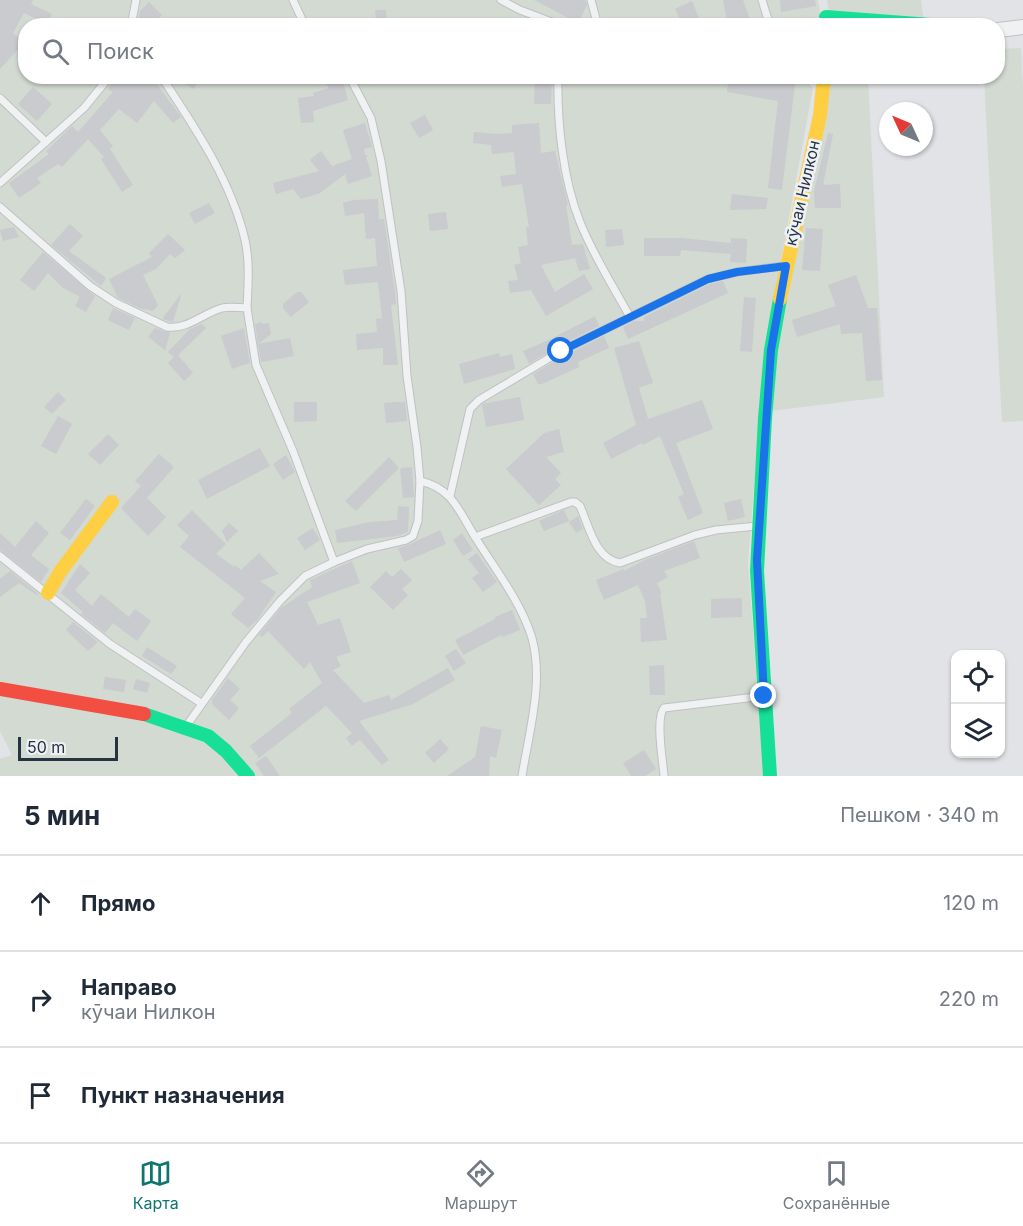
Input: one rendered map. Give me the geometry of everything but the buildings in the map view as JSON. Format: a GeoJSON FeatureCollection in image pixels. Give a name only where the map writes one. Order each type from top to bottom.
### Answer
{"type":"FeatureCollection","features":[{"type":"Feature","properties":{"kind":"street"},"geometry":{"type":"LineString","coordinates":[[826,16],[849,18]]}},
{"type":"Feature","properties":{"kind":"street"},"geometry":{"type":"LineString","coordinates":[[1005,29],[1023,27]]}},
{"type":"Feature","properties":{"kind":"street","name":"кӯчаи Нилкон"},"geometry":{"type":"LineString","coordinates":[[770,776],[757,571],[764,429],[771,350],[786,266],[819,115],[823,84]]}},
{"type":"Feature","properties":{"kind":"street"},"geometry":{"type":"LineString","coordinates":[[48,593],[60,572],[112,502]]}},
{"type":"Feature","properties":{"kind":"street"},"geometry":{"type":"LineString","coordinates":[[0,689],[147,714],[185,727],[208,736],[226,751],[248,776]]}},
{"type":"Feature","properties":{"kind":"lane"},"geometry":{"type":"LineString","coordinates":[[132,18],[136,0]]}},
{"type":"Feature","properties":{"kind":"lane"},"geometry":{"type":"LineString","coordinates":[[293,0],[301,18]]}},
{"type":"Feature","properties":{"kind":"lane"},"geometry":{"type":"LineString","coordinates":[[501,0],[541,18]]}},
{"type":"Feature","properties":{"kind":"lane"},"geometry":{"type":"LineString","coordinates":[[591,0],[596,18]]}},
{"type":"Feature","properties":{"kind":"lane"},"geometry":{"type":"LineString","coordinates":[[762,0],[768,18]]}},
{"type":"Feature","properties":{"kind":"lane"},"geometry":{"type":"LineString","coordinates":[[0,183],[84,108],[104,84]]}},
{"type":"Feature","properties":{"kind":"lane"},"geometry":{"type":"LineString","coordinates":[[166,84],[204,144],[238,217],[248,261],[247,308],[258,370],[292,451],[334,562]]}},
{"type":"Feature","properties":{"kind":"lane"},"geometry":{"type":"LineString","coordinates":[[185,727],[246,642],[280,601],[305,576],[367,549],[406,540],[412,536],[418,521],[420,481],[417,447],[407,376],[400,291],[381,161],[371,118],[353,84]]}},
{"type":"Feature","properties":{"kind":"lane"},"geometry":{"type":"LineString","coordinates":[[558,84],[560,127],[575,209],[592,247],[630,317]]}},
{"type":"Feature","properties":{"kind":"lane"},"geometry":{"type":"LineString","coordinates":[[0,98],[46,142]]}},
{"type":"Feature","properties":{"kind":"lane"},"geometry":{"type":"LineString","coordinates":[[0,207],[90,286],[116,303],[167,327],[174,328],[184,325],[225,308],[247,308]]}},
{"type":"Feature","properties":{"kind":"lane"},"geometry":{"type":"LineString","coordinates":[[450,496],[467,418],[475,403],[561,351],[718,276],[786,266]]}},
{"type":"Feature","properties":{"kind":"lane"},"geometry":{"type":"LineString","coordinates":[[420,481],[432,484],[450,496],[520,610],[528,627],[534,646],[536,693],[522,776]]}},
{"type":"Feature","properties":{"kind":"lane"},"geometry":{"type":"LineString","coordinates":[[475,537],[575,502],[580,506],[600,553],[620,563],[695,535],[716,530],[759,526]]}},
{"type":"Feature","properties":{"kind":"lane"},"geometry":{"type":"LineString","coordinates":[[0,556],[123,653],[201,703]]}},
{"type":"Feature","properties":{"kind":"lane"},"geometry":{"type":"LineString","coordinates":[[664,776],[660,721],[660,712],[664,708],[764,696]]}},
{"type":"Feature","properties":{"kind":"shaded area"},"geometry":{"type":"Polygon","coordinates":[[[0,0],[818,0],[821,18],[18,18],[18,84],[809,84],[813,88],[765,347],[748,563],[764,776],[0,776],[0,759],[12,755],[0,731],[0,0]]]}},
{"type":"Feature","properties":{"kind":"shaded area"},"geometry":{"type":"Polygon","coordinates":[[[827,0],[921,0],[923,18],[830,18],[827,0]]]}},
{"type":"Feature","properties":{"kind":"shaded area"},"geometry":{"type":"Polygon","coordinates":[[[1021,48],[1023,421],[1002,422],[984,84],[1005,84],[1005,49],[1021,48]]]}},
{"type":"Feature","properties":{"kind":"shaded area"},"geometry":{"type":"Polygon","coordinates":[[[827,84],[868,84],[884,397],[770,411],[781,307],[827,84]]]}},
{"type":"Feature","properties":{"kind":"traffic: fast"},"geometry":{"type":"LineString","coordinates":[[826,17],[839,18]]}},
{"type":"Feature","properties":{"kind":"traffic: fast"},"geometry":{"type":"LineString","coordinates":[[770,776],[757,571],[765,418],[771,350],[780,299]]}},
{"type":"Feature","properties":{"kind":"traffic: fast"},"geometry":{"type":"LineString","coordinates":[[144,714],[208,736],[226,751],[248,776]]}},
{"type":"Feature","properties":{"kind":"traffic: slow"},"geometry":{"type":"LineString","coordinates":[[780,299],[820,115],[823,84]]}},
{"type":"Feature","properties":{"kind":"traffic: slow"},"geometry":{"type":"LineString","coordinates":[[48,593],[60,572],[112,502]]}},
{"type":"Feature","properties":{"kind":"traffic: jam"},"geometry":{"type":"LineString","coordinates":[[0,689],[144,714]]}},
{"type":"Feature","properties":{"kind":"route"},"geometry":{"type":"LineString","coordinates":[[561,351],[708,279],[737,272],[786,266],[771,350],[757,560],[764,696]]}}]}
